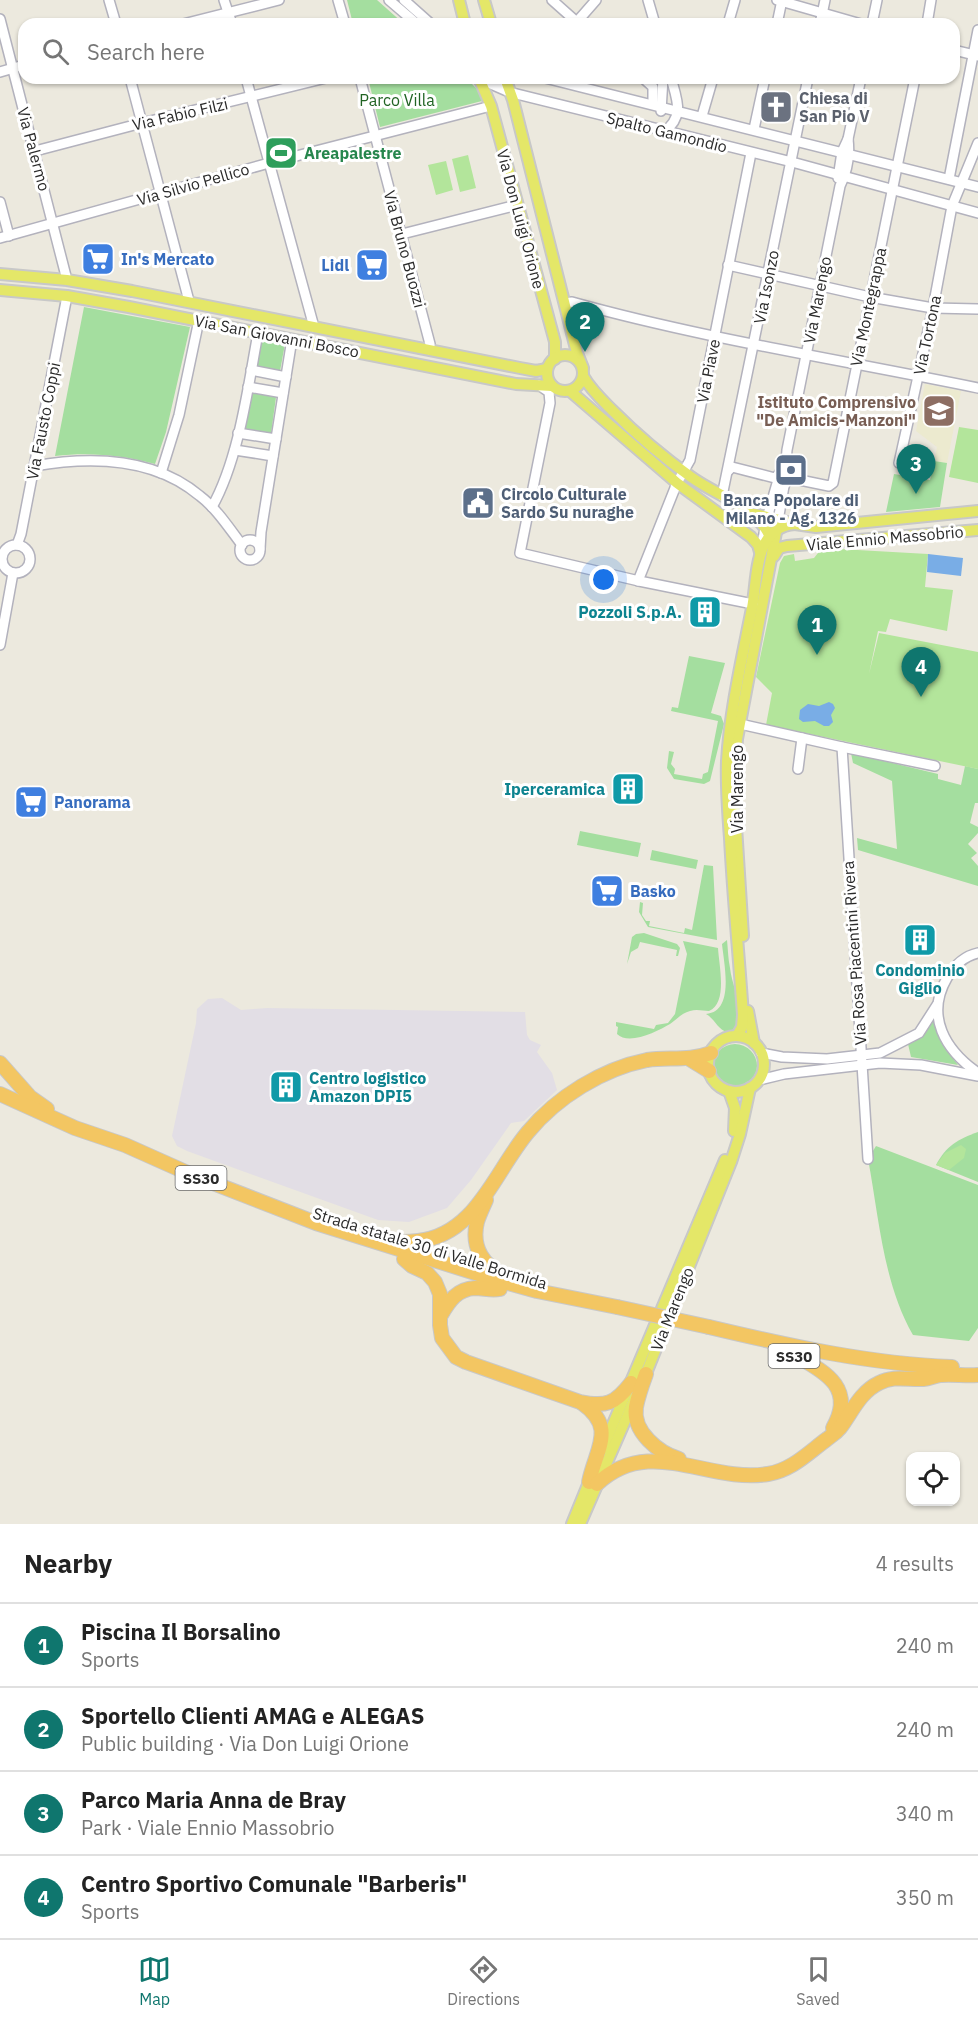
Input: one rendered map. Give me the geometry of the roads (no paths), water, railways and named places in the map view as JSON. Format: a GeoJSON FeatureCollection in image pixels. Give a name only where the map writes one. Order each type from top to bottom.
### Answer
{"type":"FeatureCollection","features":[{"type":"Feature","properties":{"kind":"highway"},"geometry":{"type":"LineString","coordinates":[[349,1234],[359,1231],[396,1242],[433,1239],[462,1222],[492,1186],[528,1132],[576,1089],[616,1069],[635,1063],[688,1058],[711,1053]]}},
{"type":"Feature","properties":{"kind":"highway"},"geometry":{"type":"LineString","coordinates":[[688,1058],[709,1071]]}},
{"type":"Feature","properties":{"kind":"highway"},"geometry":{"type":"LineString","coordinates":[[0,1063],[30,1097],[44,1108],[125,1145]]}},
{"type":"Feature","properties":{"kind":"highway","name":"Strada statale 30 di Valle Bormida"},"geometry":{"type":"LineString","coordinates":[[0,1094],[75,1128],[125,1145],[189,1174],[349,1234],[460,1269],[615,1311],[799,1348],[884,1371]]}},
{"type":"Feature","properties":{"kind":"highway","name":"Strada statale 30 di Valle Bormida"},"geometry":{"type":"LineString","coordinates":[[0,1102],[198,1186],[313,1230],[500,1289],[535,1298],[615,1311]]}},
{"type":"Feature","properties":{"kind":"highway"},"geometry":{"type":"LineString","coordinates":[[492,1186],[477,1222],[476,1238],[479,1254],[489,1267],[530,1284],[537,1291]]}},
{"type":"Feature","properties":{"kind":"highway"},"geometry":{"type":"LineString","coordinates":[[404,1259],[412,1266],[427,1273],[435,1282],[440,1294],[442,1338],[456,1357],[594,1405],[613,1401],[621,1396],[631,1383]]}},
{"type":"Feature","properties":{"kind":"highway"},"geometry":{"type":"LineString","coordinates":[[440,1316],[447,1302],[460,1292],[474,1288],[489,1291],[500,1289]]}},
{"type":"Feature","properties":{"kind":"highway","name":"Strada statale 30 di Valle Bormida"},"geometry":{"type":"LineString","coordinates":[[707,1331],[798,1356],[884,1371],[939,1370]]}},
{"type":"Feature","properties":{"kind":"highway"},"geometry":{"type":"LineString","coordinates":[[798,1356],[824,1371],[840,1393],[840,1412],[828,1438]]}},
{"type":"Feature","properties":{"kind":"highway"},"geometry":{"type":"LineString","coordinates":[[939,1370],[978,1367]]}},
{"type":"Feature","properties":{"kind":"highway"},"geometry":{"type":"LineString","coordinates":[[939,1370],[978,1375]]}},
{"type":"Feature","properties":{"kind":"highway"},"geometry":{"type":"LineString","coordinates":[[593,1483],[631,1463],[649,1460],[758,1475],[780,1471],[796,1464],[839,1429],[884,1371]]}},
{"type":"Feature","properties":{"kind":"highway"},"geometry":{"type":"LineString","coordinates":[[646,1374],[635,1410],[641,1430],[658,1450],[692,1465]]}},
{"type":"Feature","properties":{"kind":"highway"},"geometry":{"type":"LineString","coordinates":[[580,1402],[594,1412],[602,1437],[593,1483]]}},
{"type":"Feature","properties":{"kind":"main road"},"geometry":{"type":"LineString","coordinates":[[459,0],[464,18]]}},
{"type":"Feature","properties":{"kind":"main road"},"geometry":{"type":"LineString","coordinates":[[484,0],[489,18]]}},
{"type":"Feature","properties":{"kind":"main road","name":"Via Don Luigi Orione"},"geometry":{"type":"LineString","coordinates":[[481,84],[491,106],[555,342],[555,359]]}},
{"type":"Feature","properties":{"kind":"main road"},"geometry":{"type":"LineString","coordinates":[[507,84],[509,92]]}},
{"type":"Feature","properties":{"kind":"main road","name":"Via Don Luigi Orione"},"geometry":{"type":"LineString","coordinates":[[509,92],[583,372]]}},
{"type":"Feature","properties":{"kind":"main road","name":"Via San Giovanni Bosco"},"geometry":{"type":"LineString","coordinates":[[0,274],[68,280],[189,301],[536,371],[547,369]]}},
{"type":"Feature","properties":{"kind":"main road"},"geometry":{"type":"LineString","coordinates":[[67,296],[68,280]]}},
{"type":"Feature","properties":{"kind":"main road","name":"Via San Giovanni Bosco"},"geometry":{"type":"LineString","coordinates":[[0,290],[67,296],[516,384],[539,384],[552,386],[560,391],[570,391],[677,483],[758,544],[770,533]]}},
{"type":"Feature","properties":{"kind":"main road"},"geometry":{"type":"LineString","coordinates":[[189,301],[194,320]]}},
{"type":"Feature","properties":{"kind":"main road"},"geometry":{"type":"LineString","coordinates":[[311,343],[314,327]]}},
{"type":"Feature","properties":{"kind":"main road"},"geometry":{"type":"LineString","coordinates":[[430,350],[431,366]]}},
{"type":"Feature","properties":{"kind":"main road"},"geometry":{"type":"LineString","coordinates":[[552,386],[547,376],[547,369],[555,359],[571,356],[578,360],[592,390],[636,434],[683,471],[751,514],[770,533]]}},
{"type":"Feature","properties":{"kind":"main road"},"geometry":{"type":"LineString","coordinates":[[570,391],[579,386],[583,372]]}},
{"type":"Feature","properties":{"kind":"main road","name":"Viale Ennio Massobrio"},"geometry":{"type":"LineString","coordinates":[[739,506],[770,533],[792,545],[978,531]]}},
{"type":"Feature","properties":{"kind":"main road","name":"Viale Ennio Massobrio"},"geometry":{"type":"LineString","coordinates":[[795,524],[816,527],[978,510],[978,525]]}},
{"type":"Feature","properties":{"kind":"main road"},"geometry":{"type":"LineString","coordinates":[[737,1036],[741,1029],[743,1015],[731,866],[727,761],[731,723],[753,604],[770,533],[786,525],[795,524]]}},
{"type":"Feature","properties":{"kind":"main road","name":"Via Marengo"},"geometry":{"type":"LineString","coordinates":[[754,1043],[749,1021],[734,792],[735,757],[772,560],[770,533]]}},
{"type":"Feature","properties":{"kind":"main road"},"geometry":{"type":"LineString","coordinates":[[772,560],[779,548],[792,545]]}},
{"type":"Feature","properties":{"kind":"main road"},"geometry":{"type":"LineString","coordinates":[[737,1036],[754,1043],[761,1053],[764,1065],[759,1080],[750,1088],[740,1092],[729,1091],[715,1082],[709,1071],[708,1061],[711,1053],[721,1041],[737,1036]]}},
{"type":"Feature","properties":{"kind":"main road","name":"Via Marengo"},"geometry":{"type":"LineString","coordinates":[[572,1524],[646,1374],[731,1162],[750,1088]]}},
{"type":"Feature","properties":{"kind":"main road","name":"Via Marengo"},"geometry":{"type":"LineString","coordinates":[[580,1524],[631,1383],[730,1145],[736,1114],[729,1091]]}},
{"type":"Feature","properties":{"kind":"street"},"geometry":{"type":"LineString","coordinates":[[109,0],[114,18]]}},
{"type":"Feature","properties":{"kind":"street"},"geometry":{"type":"LineString","coordinates":[[225,0],[230,18]]}},
{"type":"Feature","properties":{"kind":"street"},"geometry":{"type":"LineString","coordinates":[[208,18],[279,0]]}},
{"type":"Feature","properties":{"kind":"street"},"geometry":{"type":"LineString","coordinates":[[338,0],[343,18]]}},
{"type":"Feature","properties":{"kind":"street"},"geometry":{"type":"LineString","coordinates":[[389,0],[410,18]]}},
{"type":"Feature","properties":{"kind":"street"},"geometry":{"type":"LineString","coordinates":[[404,0],[424,18]]}},
{"type":"Feature","properties":{"kind":"street"},"geometry":{"type":"LineString","coordinates":[[552,0],[572,18]]}},
{"type":"Feature","properties":{"kind":"street"},"geometry":{"type":"LineString","coordinates":[[581,18],[596,0]]}},
{"type":"Feature","properties":{"kind":"street"},"geometry":{"type":"LineString","coordinates":[[648,0],[653,18]]}},
{"type":"Feature","properties":{"kind":"street"},"geometry":{"type":"LineString","coordinates":[[730,18],[735,0]]}},
{"type":"Feature","properties":{"kind":"street"},"geometry":{"type":"LineString","coordinates":[[778,18],[780,0],[840,18]]}},
{"type":"Feature","properties":{"kind":"street"},"geometry":{"type":"LineString","coordinates":[[821,18],[825,0]]}},
{"type":"Feature","properties":{"kind":"street"},"geometry":{"type":"LineString","coordinates":[[873,18],[877,0]]}},
{"type":"Feature","properties":{"kind":"street"},"geometry":{"type":"LineString","coordinates":[[928,18],[931,0]]}},
{"type":"Feature","properties":{"kind":"street","name":"Via Palermo"},"geometry":{"type":"LineString","coordinates":[[0,19],[68,280]]}},
{"type":"Feature","properties":{"kind":"street"},"geometry":{"type":"LineString","coordinates":[[949,178],[975,56],[978,30]]}},
{"type":"Feature","properties":{"kind":"street"},"geometry":{"type":"LineString","coordinates":[[960,52],[975,56]]}},
{"type":"Feature","properties":{"kind":"street"},"geometry":{"type":"LineString","coordinates":[[0,72],[18,67]]}},
{"type":"Feature","properties":{"kind":"street"},"geometry":{"type":"LineString","coordinates":[[132,84],[189,301]]}},
{"type":"Feature","properties":{"kind":"street"},"geometry":{"type":"LineString","coordinates":[[248,84],[314,327]]}},
{"type":"Feature","properties":{"kind":"street","name":"Via Fabio Filzi"},"geometry":{"type":"LineString","coordinates":[[35,152],[142,123],[304,84]]}},
{"type":"Feature","properties":{"kind":"street","name":"Via Bruno Buozzi"},"geometry":{"type":"LineString","coordinates":[[362,84],[430,350]]}},
{"type":"Feature","properties":{"kind":"street","name":"Spalto Gamondio"},"geometry":{"type":"LineString","coordinates":[[491,84],[509,92],[892,189]]}},
{"type":"Feature","properties":{"kind":"street","name":"Spalto Gamondio"},"geometry":{"type":"LineString","coordinates":[[569,84],[850,154]]}},
{"type":"Feature","properties":{"kind":"street"},"geometry":{"type":"LineString","coordinates":[[654,84],[661,107]]}},
{"type":"Feature","properties":{"kind":"street"},"geometry":{"type":"LineString","coordinates":[[656,84],[661,107],[660,131],[673,125],[679,111],[673,84]]}},
{"type":"Feature","properties":{"kind":"street"},"geometry":{"type":"LineString","coordinates":[[663,84],[675,91]]}},
{"type":"Feature","properties":{"kind":"street"},"geometry":{"type":"LineString","coordinates":[[702,116],[711,84]]}},
{"type":"Feature","properties":{"kind":"street"},"geometry":{"type":"LineString","coordinates":[[754,129],[764,84]]}},
{"type":"Feature","properties":{"kind":"street","name":"Via Isonzo"},"geometry":{"type":"LineString","coordinates":[[722,496],[807,84]]}},
{"type":"Feature","properties":{"kind":"street","name":"Via Marengo"},"geometry":{"type":"LineString","coordinates":[[774,504],[784,486],[788,450],[841,176],[850,154],[848,139],[860,84]]}},
{"type":"Feature","properties":{"kind":"street","name":"Via Montegrappa"},"geometry":{"type":"LineString","coordinates":[[784,486],[789,478],[829,486],[832,484],[914,84]]}},
{"type":"Feature","properties":{"kind":"street"},"geometry":{"type":"LineString","coordinates":[[516,113],[521,103],[536,98]]}},
{"type":"Feature","properties":{"kind":"street","name":"Via Silvio Pellico"},"geometry":{"type":"LineString","coordinates":[[4,237],[269,163],[491,106]]}},
{"type":"Feature","properties":{"kind":"street"},"geometry":{"type":"LineString","coordinates":[[963,182],[978,143]]}},
{"type":"Feature","properties":{"kind":"street","name":"Via Piave"},"geometry":{"type":"LineString","coordinates":[[638,580],[677,483],[690,460],[751,153]]}},
{"type":"Feature","properties":{"kind":"street"},"geometry":{"type":"LineString","coordinates":[[850,154],[978,187]]}},
{"type":"Feature","properties":{"kind":"street","name":"Via Tortona"},"geometry":{"type":"LineString","coordinates":[[899,462],[933,308],[952,206],[963,182]]}},
{"type":"Feature","properties":{"kind":"street"},"geometry":{"type":"LineString","coordinates":[[892,189],[978,213]]}},
{"type":"Feature","properties":{"kind":"street"},"geometry":{"type":"LineString","coordinates":[[0,202],[4,237]]}},
{"type":"Feature","properties":{"kind":"street"},"geometry":{"type":"LineString","coordinates":[[402,234],[517,205]]}},
{"type":"Feature","properties":{"kind":"street"},"geometry":{"type":"LineString","coordinates":[[728,265],[870,297],[933,308],[978,309]]}},
{"type":"Feature","properties":{"kind":"street","name":"Via Fausto Coppi"},"geometry":{"type":"LineString","coordinates":[[17,545],[67,296]]}},
{"type":"Feature","properties":{"kind":"street"},"geometry":{"type":"LineString","coordinates":[[565,303],[572,302],[621,316],[806,356],[978,388]]}},
{"type":"Feature","properties":{"kind":"street"},"geometry":{"type":"LineString","coordinates":[[161,473],[180,415],[194,320]]}},
{"type":"Feature","properties":{"kind":"street"},"geometry":{"type":"LineString","coordinates":[[212,507],[226,478],[235,450],[258,333]]}},
{"type":"Feature","properties":{"kind":"street"},"geometry":{"type":"LineString","coordinates":[[262,527],[256,536],[246,542],[242,554],[249,559],[257,557],[260,549],[292,339]]}},
{"type":"Feature","properties":{"kind":"street"},"geometry":{"type":"LineString","coordinates":[[251,370],[286,377]]}},
{"type":"Feature","properties":{"kind":"street"},"geometry":{"type":"LineString","coordinates":[[539,384],[548,390],[550,400],[520,553],[753,604]]}},
{"type":"Feature","properties":{"kind":"street"},"geometry":{"type":"LineString","coordinates":[[248,387],[283,393]]}},
{"type":"Feature","properties":{"kind":"street"},"geometry":{"type":"LineString","coordinates":[[238,433],[276,439]]}},
{"type":"Feature","properties":{"kind":"street"},"geometry":{"type":"LineString","coordinates":[[235,450],[273,456]]}},
{"type":"Feature","properties":{"kind":"street","name":"Via Marengo"},"geometry":{"type":"LineString","coordinates":[[774,504],[780,472],[788,450]]}},
{"type":"Feature","properties":{"kind":"street"},"geometry":{"type":"LineString","coordinates":[[34,466],[68,460],[102,460],[138,466],[161,473],[186,485],[212,507],[246,542],[257,542],[260,549]]}},
{"type":"Feature","properties":{"kind":"street"},"geometry":{"type":"LineString","coordinates":[[728,471],[732,467],[774,478],[780,472]]}},
{"type":"Feature","properties":{"kind":"street"},"geometry":{"type":"LineString","coordinates":[[739,506],[752,512],[763,513],[774,504]]}},
{"type":"Feature","properties":{"kind":"street"},"geometry":{"type":"LineString","coordinates":[[770,533],[774,504]]}},
{"type":"Feature","properties":{"kind":"street","name":"Viale Ennio Massobrio"},"geometry":{"type":"LineString","coordinates":[[774,504],[785,519],[795,524]]}},
{"type":"Feature","properties":{"kind":"street"},"geometry":{"type":"LineString","coordinates":[[17,545],[22,546],[29,552],[30,561],[26,569],[13,573],[3,565],[1,556],[6,549],[17,545]]}},
{"type":"Feature","properties":{"kind":"street"},"geometry":{"type":"LineString","coordinates":[[0,645],[13,573]]}},
{"type":"Feature","properties":{"kind":"street"},"geometry":{"type":"LineString","coordinates":[[740,724],[935,766]]}},
{"type":"Feature","properties":{"kind":"street"},"geometry":{"type":"LineString","coordinates":[[798,769],[802,738]]}},
{"type":"Feature","properties":{"kind":"street","name":"Via Rosa Piacentini Rivera"},"geometry":{"type":"LineString","coordinates":[[842,747],[868,1159]]}},
{"type":"Feature","properties":{"kind":"street"},"geometry":{"type":"LineString","coordinates":[[761,1053],[782,1057],[828,1059],[880,1053],[919,1033],[937,1005],[942,988],[954,966],[978,953]]}},
{"type":"Feature","properties":{"kind":"street"},"geometry":{"type":"LineString","coordinates":[[937,1005],[938,1021],[946,1040],[963,1062],[978,1074]]}},
{"type":"Feature","properties":{"kind":"street"},"geometry":{"type":"LineString","coordinates":[[759,1080],[784,1074],[880,1063],[921,1065],[978,1074]]}},
{"type":"Feature","properties":{"kind":"water"},"geometry":{"type":"Polygon","coordinates":[[[928,554],[963,558],[961,576],[927,572],[928,554]]]}},
{"type":"Feature","properties":{"kind":"water"},"geometry":{"type":"Polygon","coordinates":[[[829,702],[835,708],[831,715],[833,722],[829,726],[815,721],[803,722],[799,719],[800,710],[808,704],[819,706],[829,702]]]}},
{"type":"Feature","properties":{"kind":"place","name":"Chiesa di San Pio V"},"geometry":{"type":"Point","coordinates":[776,107]}},
{"type":"Feature","properties":{"kind":"place","name":"Areapalestre"},"geometry":{"type":"Point","coordinates":[281,153]}},
{"type":"Feature","properties":{"kind":"place","name":"In's Mercato"},"geometry":{"type":"Point","coordinates":[98,259]}},
{"type":"Feature","properties":{"kind":"place","name":"Lidl"},"geometry":{"type":"Point","coordinates":[372,265]}},
{"type":"Feature","properties":{"kind":"place","name":"Sportello Clienti AMAG e ALEGAS"},"geometry":{"type":"Point","coordinates":[585,352]}},
{"type":"Feature","properties":{"kind":"place","name":"Istituto Comprensivo \"De Amicis-Manzoni\""},"geometry":{"type":"Point","coordinates":[939,411]}},
{"type":"Feature","properties":{"kind":"place","name":"Banca Popolare di Milano - Ag. 1326"},"geometry":{"type":"Point","coordinates":[791,470]}},
{"type":"Feature","properties":{"kind":"place","name":"Parco Maria Anna de Bray"},"geometry":{"type":"Point","coordinates":[916,494]}},
{"type":"Feature","properties":{"kind":"place","name":"Circolo Culturale Sardo Su nuraghe"},"geometry":{"type":"Point","coordinates":[478,503]}},
{"type":"Feature","properties":{"kind":"place","name":"Pozzoli S.p.A."},"geometry":{"type":"Point","coordinates":[705,612]}},
{"type":"Feature","properties":{"kind":"place","name":"Piscina Il Borsalino"},"geometry":{"type":"Point","coordinates":[817,655]}},
{"type":"Feature","properties":{"kind":"place","name":"Centro Sportivo Comunale \"Barberis\""},"geometry":{"type":"Point","coordinates":[921,697]}},
{"type":"Feature","properties":{"kind":"place","name":"Iperceramica"},"geometry":{"type":"Point","coordinates":[628,789]}},
{"type":"Feature","properties":{"kind":"place","name":"Panorama"},"geometry":{"type":"Point","coordinates":[31,802]}},
{"type":"Feature","properties":{"kind":"place","name":"Basko"},"geometry":{"type":"Point","coordinates":[607,891]}},
{"type":"Feature","properties":{"kind":"place","name":"Condominio Giglio"},"geometry":{"type":"Point","coordinates":[920,940]}},
{"type":"Feature","properties":{"kind":"place","name":"Centro logistico Amazon DPI5"},"geometry":{"type":"Point","coordinates":[286,1087]}},
{"type":"Feature","properties":{"kind":"park label","name":"Parco Villa"},"geometry":{"type":"Point","coordinates":[397,100]}}]}
